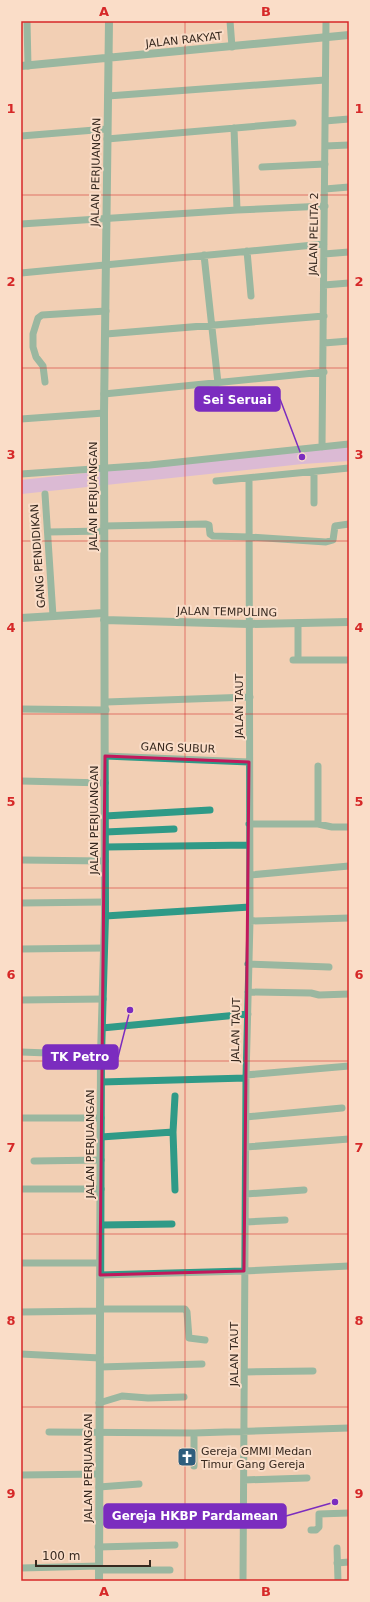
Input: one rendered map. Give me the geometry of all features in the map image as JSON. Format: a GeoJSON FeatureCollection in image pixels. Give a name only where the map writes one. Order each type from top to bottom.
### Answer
{"type":"FeatureCollection","features":[{"type":"Feature","properties":{"kind":"street"},"geometry":{"type":"LineString","coordinates":[[25,66],[27,21]]}},
{"type":"Feature","properties":{"kind":"street","name":"JALAN PERJUANGAN"},"geometry":{"type":"LineString","coordinates":[[99,1581],[101,1082],[105,916],[106,706],[104,617],[104,394],[109,21]]}},
{"type":"Feature","properties":{"kind":"street"},"geometry":{"type":"LineString","coordinates":[[230,21],[232,46]]}},
{"type":"Feature","properties":{"kind":"street","name":"JALAN PELITA 2"},"geometry":{"type":"LineString","coordinates":[[322,447],[324,372],[326,21]]}},
{"type":"Feature","properties":{"kind":"street","name":"JALAN RAKYAT"},"geometry":{"type":"LineString","coordinates":[[25,66],[349,35]]}},
{"type":"Feature","properties":{"kind":"street"},"geometry":{"type":"LineString","coordinates":[[108,96],[325,80]]}},
{"type":"Feature","properties":{"kind":"street"},"geometry":{"type":"LineString","coordinates":[[325,121],[349,119]]}},
{"type":"Feature","properties":{"kind":"street"},"geometry":{"type":"LineString","coordinates":[[107,139],[293,123]]}},
{"type":"Feature","properties":{"kind":"street"},"geometry":{"type":"LineString","coordinates":[[21,136],[107,128]]}},
{"type":"Feature","properties":{"kind":"street"},"geometry":{"type":"LineString","coordinates":[[234,128],[237,210]]}},
{"type":"Feature","properties":{"kind":"street"},"geometry":{"type":"LineString","coordinates":[[325,146],[349,144]]}},
{"type":"Feature","properties":{"kind":"street"},"geometry":{"type":"LineString","coordinates":[[262,167],[325,164]]}},
{"type":"Feature","properties":{"kind":"street"},"geometry":{"type":"LineString","coordinates":[[325,189],[349,187]]}},
{"type":"Feature","properties":{"kind":"street"},"geometry":{"type":"LineString","coordinates":[[21,224],[106,220],[237,210],[325,206]]}},
{"type":"Feature","properties":{"kind":"street"},"geometry":{"type":"LineString","coordinates":[[21,273],[324,244]]}},
{"type":"Feature","properties":{"kind":"street"},"geometry":{"type":"LineString","coordinates":[[247,251],[251,296]]}},
{"type":"Feature","properties":{"kind":"street"},"geometry":{"type":"LineString","coordinates":[[324,254],[349,252]]}},
{"type":"Feature","properties":{"kind":"street"},"geometry":{"type":"LineString","coordinates":[[204,255],[218,382]]}},
{"type":"Feature","properties":{"kind":"street"},"geometry":{"type":"LineString","coordinates":[[324,285],[349,284]]}},
{"type":"Feature","properties":{"kind":"street"},"geometry":{"type":"LineString","coordinates":[[45,382],[43,366],[36,357],[33,347],[33,334],[38,318],[42,315],[106,311]]}},
{"type":"Feature","properties":{"kind":"street"},"geometry":{"type":"LineString","coordinates":[[106,334],[324,316]]}},
{"type":"Feature","properties":{"kind":"street"},"geometry":{"type":"LineString","coordinates":[[324,343],[349,341]]}},
{"type":"Feature","properties":{"kind":"street"},"geometry":{"type":"LineString","coordinates":[[104,394],[324,372]]}},
{"type":"Feature","properties":{"kind":"street"},"geometry":{"type":"LineString","coordinates":[[21,419],[104,413]]}},
{"type":"Feature","properties":{"kind":"street"},"geometry":{"type":"LineString","coordinates":[[21,474],[150,465],[349,444]]}},
{"type":"Feature","properties":{"kind":"street"},"geometry":{"type":"LineString","coordinates":[[216,481],[314,473],[349,468]]}},
{"type":"Feature","properties":{"kind":"street"},"geometry":{"type":"LineString","coordinates":[[314,473],[314,502]]}},
{"type":"Feature","properties":{"kind":"street","name":"JALAN TAUT"},"geometry":{"type":"LineString","coordinates":[[243,1581],[246,1076],[250,921],[249,479]]}},
{"type":"Feature","properties":{"kind":"street","name":"GANG PENDIDIKAN"},"geometry":{"type":"LineString","coordinates":[[45,494],[53,616]]}},
{"type":"Feature","properties":{"kind":"street"},"geometry":{"type":"LineString","coordinates":[[48,532],[206,524],[209,525],[210,534],[213,536],[330,542],[333,540],[335,526],[349,524]]}},
{"type":"Feature","properties":{"kind":"street","name":"JALAN TEMPULING"},"geometry":{"type":"LineString","coordinates":[[21,618],[53,616],[104,617],[249,624],[349,622]]}},
{"type":"Feature","properties":{"kind":"street"},"geometry":{"type":"LineString","coordinates":[[298,623],[296,658],[349,660]]}},
{"type":"Feature","properties":{"kind":"street"},"geometry":{"type":"LineString","coordinates":[[21,709],[106,706],[250,697]]}},
{"type":"Feature","properties":{"kind":"street","name":"GANG SUBUR"},"geometry":{"type":"LineString","coordinates":[[105,756],[249,762]]}},
{"type":"Feature","properties":{"kind":"street"},"geometry":{"type":"LineString","coordinates":[[318,766],[318,824]]}},
{"type":"Feature","properties":{"kind":"street"},"geometry":{"type":"LineString","coordinates":[[21,781],[105,783]]}},
{"type":"Feature","properties":{"kind":"street"},"geometry":{"type":"LineString","coordinates":[[105,816],[210,810]]}},
{"type":"Feature","properties":{"kind":"street"},"geometry":{"type":"LineString","coordinates":[[249,824],[318,824],[332,827],[349,827]]}},
{"type":"Feature","properties":{"kind":"street"},"geometry":{"type":"LineString","coordinates":[[105,832],[174,829]]}},
{"type":"Feature","properties":{"kind":"street"},"geometry":{"type":"LineString","coordinates":[[105,847],[249,845]]}},
{"type":"Feature","properties":{"kind":"street"},"geometry":{"type":"LineString","coordinates":[[21,860],[105,861]]}},
{"type":"Feature","properties":{"kind":"street"},"geometry":{"type":"LineString","coordinates":[[250,875],[349,866]]}},
{"type":"Feature","properties":{"kind":"street"},"geometry":{"type":"LineString","coordinates":[[21,903],[105,902]]}},
{"type":"Feature","properties":{"kind":"street"},"geometry":{"type":"LineString","coordinates":[[105,916],[250,907]]}},
{"type":"Feature","properties":{"kind":"street"},"geometry":{"type":"LineString","coordinates":[[250,921],[349,918]]}},
{"type":"Feature","properties":{"kind":"street"},"geometry":{"type":"LineString","coordinates":[[21,949],[104,948]]}},
{"type":"Feature","properties":{"kind":"street"},"geometry":{"type":"LineString","coordinates":[[248,964],[329,967]]}},
{"type":"Feature","properties":{"kind":"street"},"geometry":{"type":"LineString","coordinates":[[248,992],[311,993],[319,995],[349,994]]}},
{"type":"Feature","properties":{"kind":"street"},"geometry":{"type":"LineString","coordinates":[[21,1000],[103,1000]]}},
{"type":"Feature","properties":{"kind":"street"},"geometry":{"type":"LineString","coordinates":[[102,1028],[248,1014]]}},
{"type":"Feature","properties":{"kind":"street"},"geometry":{"type":"LineString","coordinates":[[21,1052],[102,1055]]}},
{"type":"Feature","properties":{"kind":"street"},"geometry":{"type":"LineString","coordinates":[[101,1082],[246,1076],[349,1066]]}},
{"type":"Feature","properties":{"kind":"street"},"geometry":{"type":"LineString","coordinates":[[175,1096],[172,1132],[175,1190]]}},
{"type":"Feature","properties":{"kind":"street"},"geometry":{"type":"LineString","coordinates":[[246,1117],[342,1108]]}},
{"type":"Feature","properties":{"kind":"street"},"geometry":{"type":"LineString","coordinates":[[21,1118],[101,1118]]}},
{"type":"Feature","properties":{"kind":"street"},"geometry":{"type":"LineString","coordinates":[[101,1138],[172,1132]]}},
{"type":"Feature","properties":{"kind":"street"},"geometry":{"type":"LineString","coordinates":[[246,1146],[349,1139]]}},
{"type":"Feature","properties":{"kind":"street"},"geometry":{"type":"LineString","coordinates":[[34,1161],[101,1160]]}},
{"type":"Feature","properties":{"kind":"street"},"geometry":{"type":"LineString","coordinates":[[21,1189],[101,1189]]}},
{"type":"Feature","properties":{"kind":"street"},"geometry":{"type":"LineString","coordinates":[[246,1194],[304,1190]]}},
{"type":"Feature","properties":{"kind":"street"},"geometry":{"type":"LineString","coordinates":[[246,1222],[285,1220]]}},
{"type":"Feature","properties":{"kind":"street"},"geometry":{"type":"LineString","coordinates":[[101,1225],[172,1224]]}},
{"type":"Feature","properties":{"kind":"street"},"geometry":{"type":"LineString","coordinates":[[21,1263],[100,1263]]}},
{"type":"Feature","properties":{"kind":"street"},"geometry":{"type":"LineString","coordinates":[[100,1275],[244,1272],[349,1266]]}},
{"type":"Feature","properties":{"kind":"street"},"geometry":{"type":"LineString","coordinates":[[21,1312],[185,1309],[187,1312],[190,1338],[205,1340]]}},
{"type":"Feature","properties":{"kind":"street"},"geometry":{"type":"LineString","coordinates":[[21,1354],[100,1358]]}},
{"type":"Feature","properties":{"kind":"street"},"geometry":{"type":"LineString","coordinates":[[100,1367],[202,1364]]}},
{"type":"Feature","properties":{"kind":"street"},"geometry":{"type":"LineString","coordinates":[[244,1372],[313,1371]]}},
{"type":"Feature","properties":{"kind":"street"},"geometry":{"type":"LineString","coordinates":[[99,1403],[122,1396],[184,1397]]}},
{"type":"Feature","properties":{"kind":"street"},"geometry":{"type":"LineString","coordinates":[[49,1432],[194,1433],[349,1428]]}},
{"type":"Feature","properties":{"kind":"street"},"geometry":{"type":"LineString","coordinates":[[194,1433],[194,1466]]}},
{"type":"Feature","properties":{"kind":"street"},"geometry":{"type":"LineString","coordinates":[[21,1475],[99,1474]]}},
{"type":"Feature","properties":{"kind":"street"},"geometry":{"type":"LineString","coordinates":[[244,1480],[307,1478]]}},
{"type":"Feature","properties":{"kind":"street"},"geometry":{"type":"LineString","coordinates":[[99,1487],[139,1484]]}},
{"type":"Feature","properties":{"kind":"street"},"geometry":{"type":"LineString","coordinates":[[311,1530],[316,1530],[319,1526],[320,1514],[349,1513]]}},
{"type":"Feature","properties":{"kind":"street"},"geometry":{"type":"LineString","coordinates":[[98,1547],[175,1545]]}},
{"type":"Feature","properties":{"kind":"street"},"geometry":{"type":"LineString","coordinates":[[337,1548],[338,1581]]}},
{"type":"Feature","properties":{"kind":"street"},"geometry":{"type":"LineString","coordinates":[[338,1562],[349,1562]]}},
{"type":"Feature","properties":{"kind":"street"},"geometry":{"type":"LineString","coordinates":[[21,1568],[170,1570]]}},
{"type":"Feature","properties":{"kind":"highlighted area"},"geometry":{"type":"Polygon","coordinates":[[[105,756],[249,762],[244,1271],[100,1275],[105,756]]]}},
{"type":"Feature","properties":{"kind":"waterway"},"geometry":{"type":"LineString","coordinates":[[21,487],[302,457],[349,454]]}},
{"type":"Feature","properties":{"kind":"place","name":"Sei Seruai"},"geometry":{"type":"Point","coordinates":[302,457]}},
{"type":"Feature","properties":{"kind":"place","name":"TK Petro"},"geometry":{"type":"Point","coordinates":[130,1010]}},
{"type":"Feature","properties":{"kind":"place","name":"Gereja GMMI Medan Timur Gang Gereja"},"geometry":{"type":"Point","coordinates":[187,1457]}},
{"type":"Feature","properties":{"kind":"place","name":"Gereja HKBP Pardamean"},"geometry":{"type":"Point","coordinates":[335,1502]}}]}
